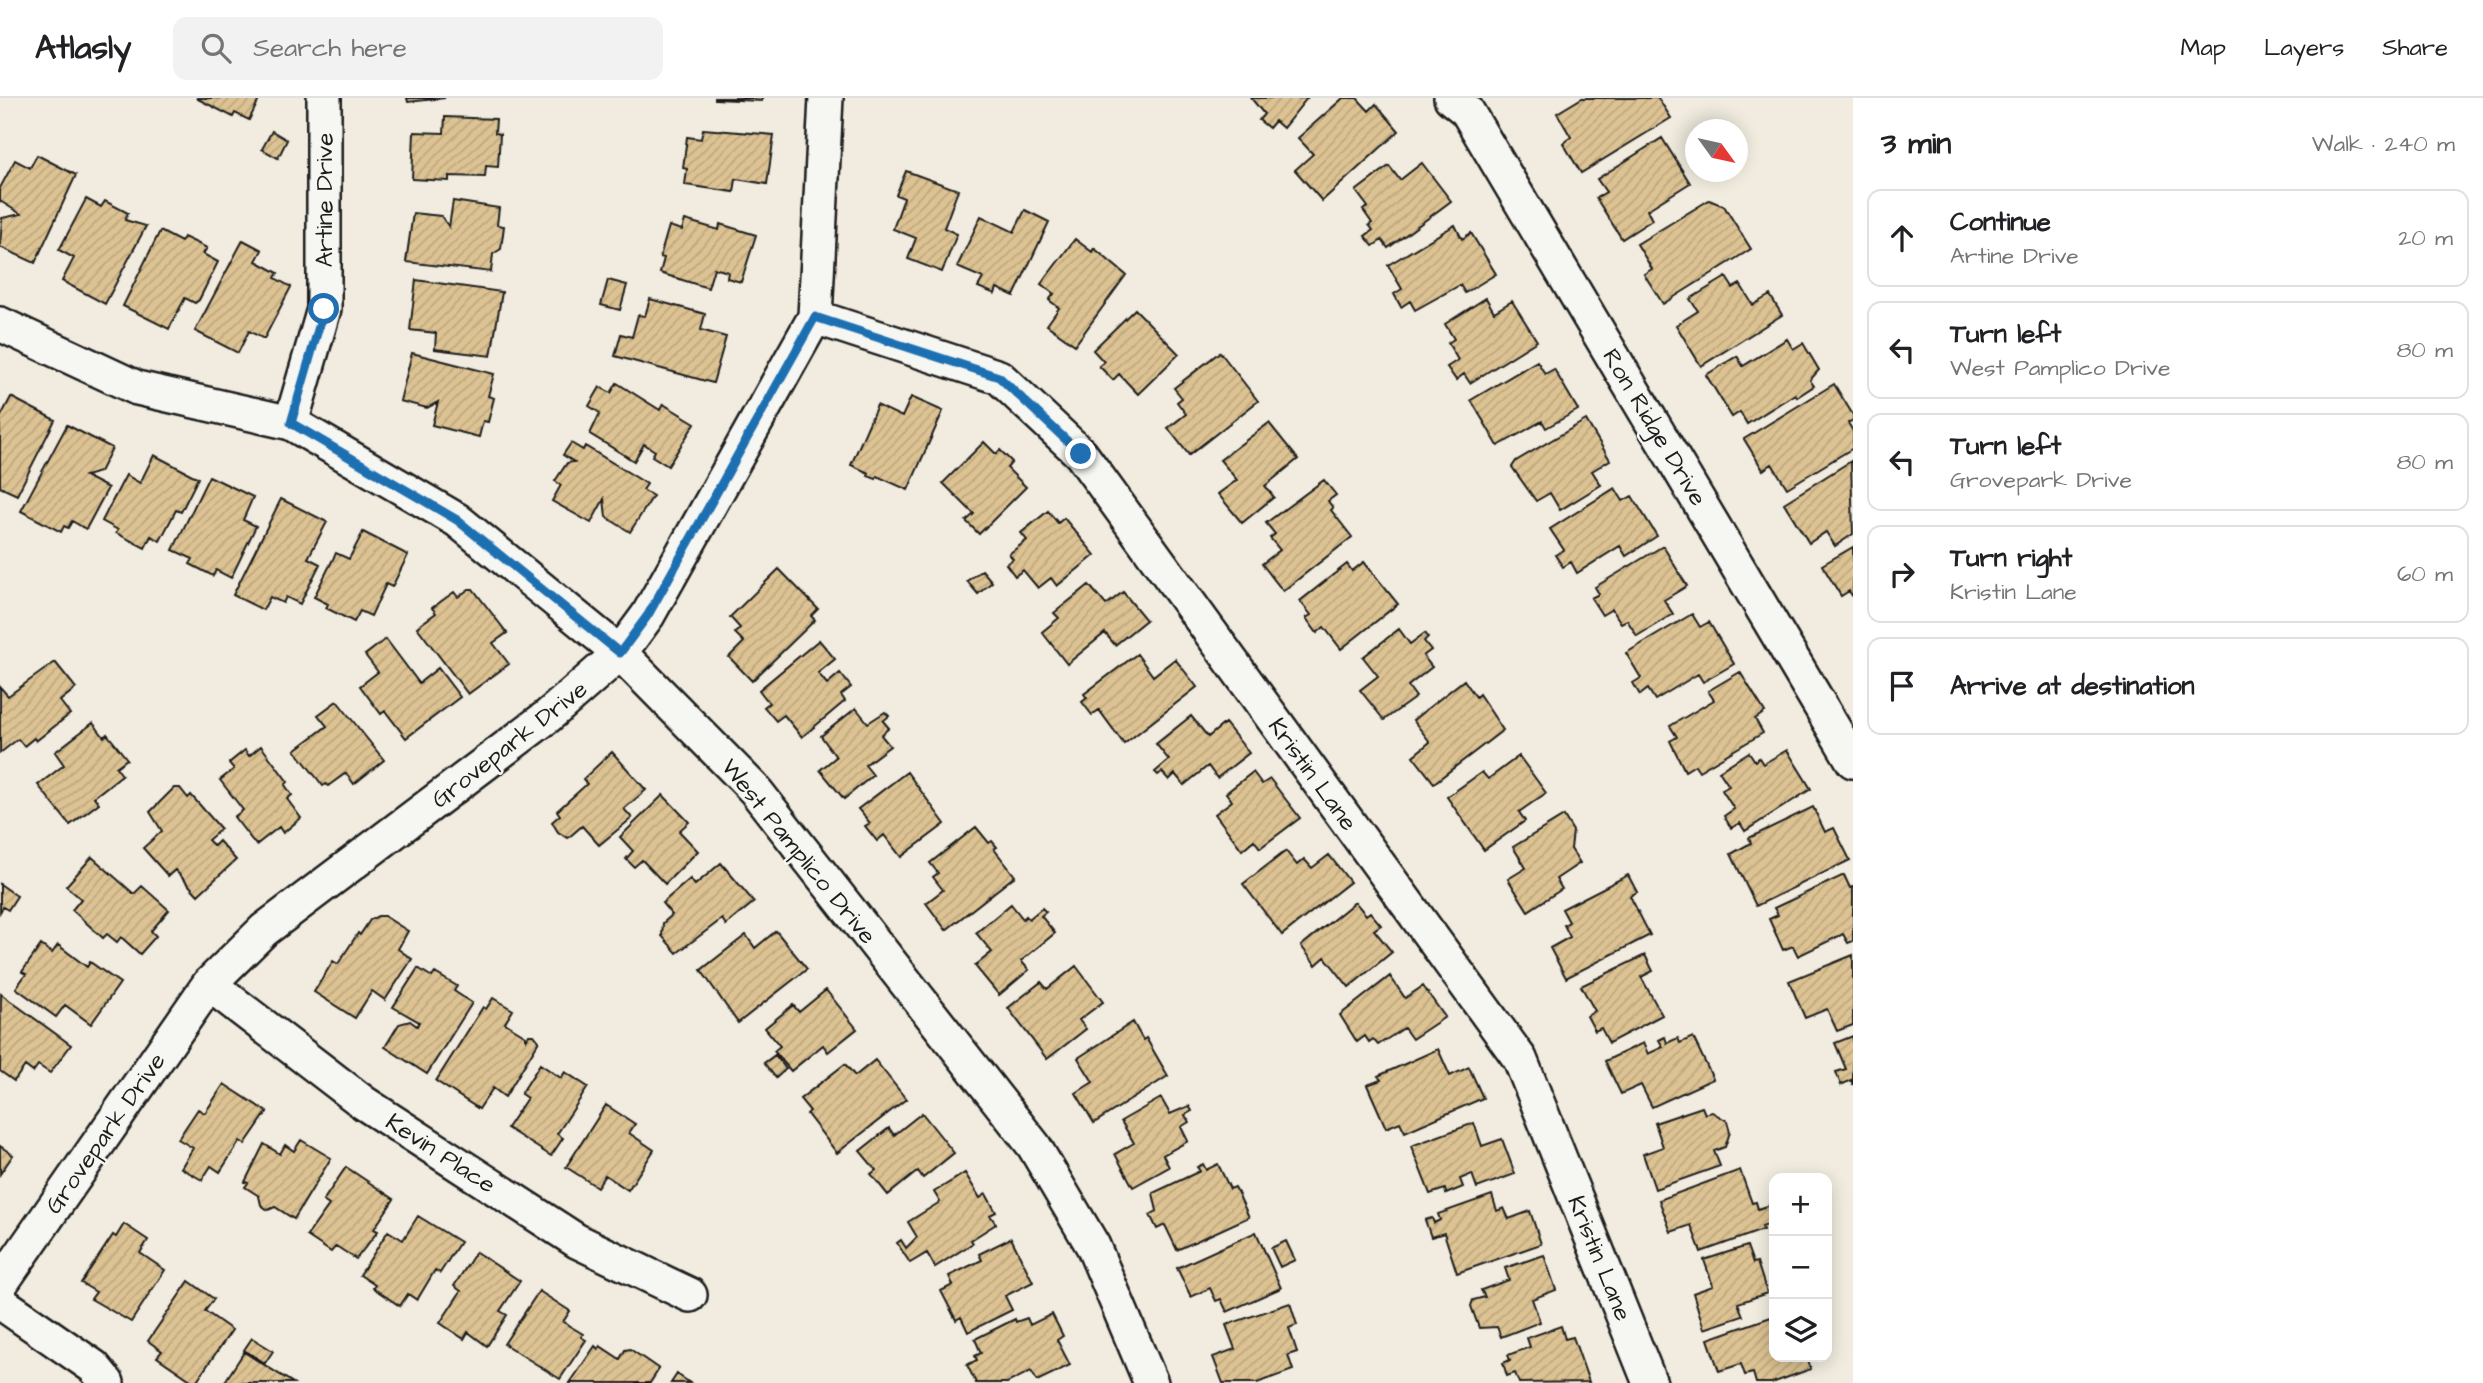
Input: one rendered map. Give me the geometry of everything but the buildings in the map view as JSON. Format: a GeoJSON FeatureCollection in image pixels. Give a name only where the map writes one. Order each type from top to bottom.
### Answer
{"type":"FeatureCollection","features":[{"type":"Feature","properties":{"kind":"street","name":"Artine Drive"},"geometry":{"type":"LineString","coordinates":[[291,423],[324,309],[324,98]]}},
{"type":"Feature","properties":{"kind":"street","name":"Grovepark Drive"},"geometry":{"type":"LineString","coordinates":[[0,1285],[209,984],[264,930],[548,716],[620,653],[648,615],[815,317],[826,98]]}},
{"type":"Feature","properties":{"kind":"street","name":"Ron Ridge Drive"},"geometry":{"type":"LineString","coordinates":[[1451,98],[1467,111],[1853,761]]}},
{"type":"Feature","properties":{"kind":"street","name":"Kristin Lane"},"geometry":{"type":"LineString","coordinates":[[815,317],[999,377],[1081,454],[1520,1059],[1650,1383]]}},
{"type":"Feature","properties":{"kind":"street","name":"West Pamplico Drive"},"geometry":{"type":"LineString","coordinates":[[0,324],[136,388],[291,423],[457,520],[620,653],[755,790],[1034,1146],[1093,1246],[1151,1383]]}},
{"type":"Feature","properties":{"kind":"street","name":"Kevin Place"},"geometry":{"type":"LineString","coordinates":[[209,984],[364,1103],[566,1234],[690,1295]]}},
{"type":"Feature","properties":{"kind":"street"},"geometry":{"type":"LineString","coordinates":[[0,1301],[94,1367],[107,1383]]}},
{"type":"Feature","properties":{"kind":"route"},"geometry":{"type":"LineString","coordinates":[[324,309],[291,423],[457,520],[620,653],[648,615],[815,317],[999,377],[1081,454]]}}]}
